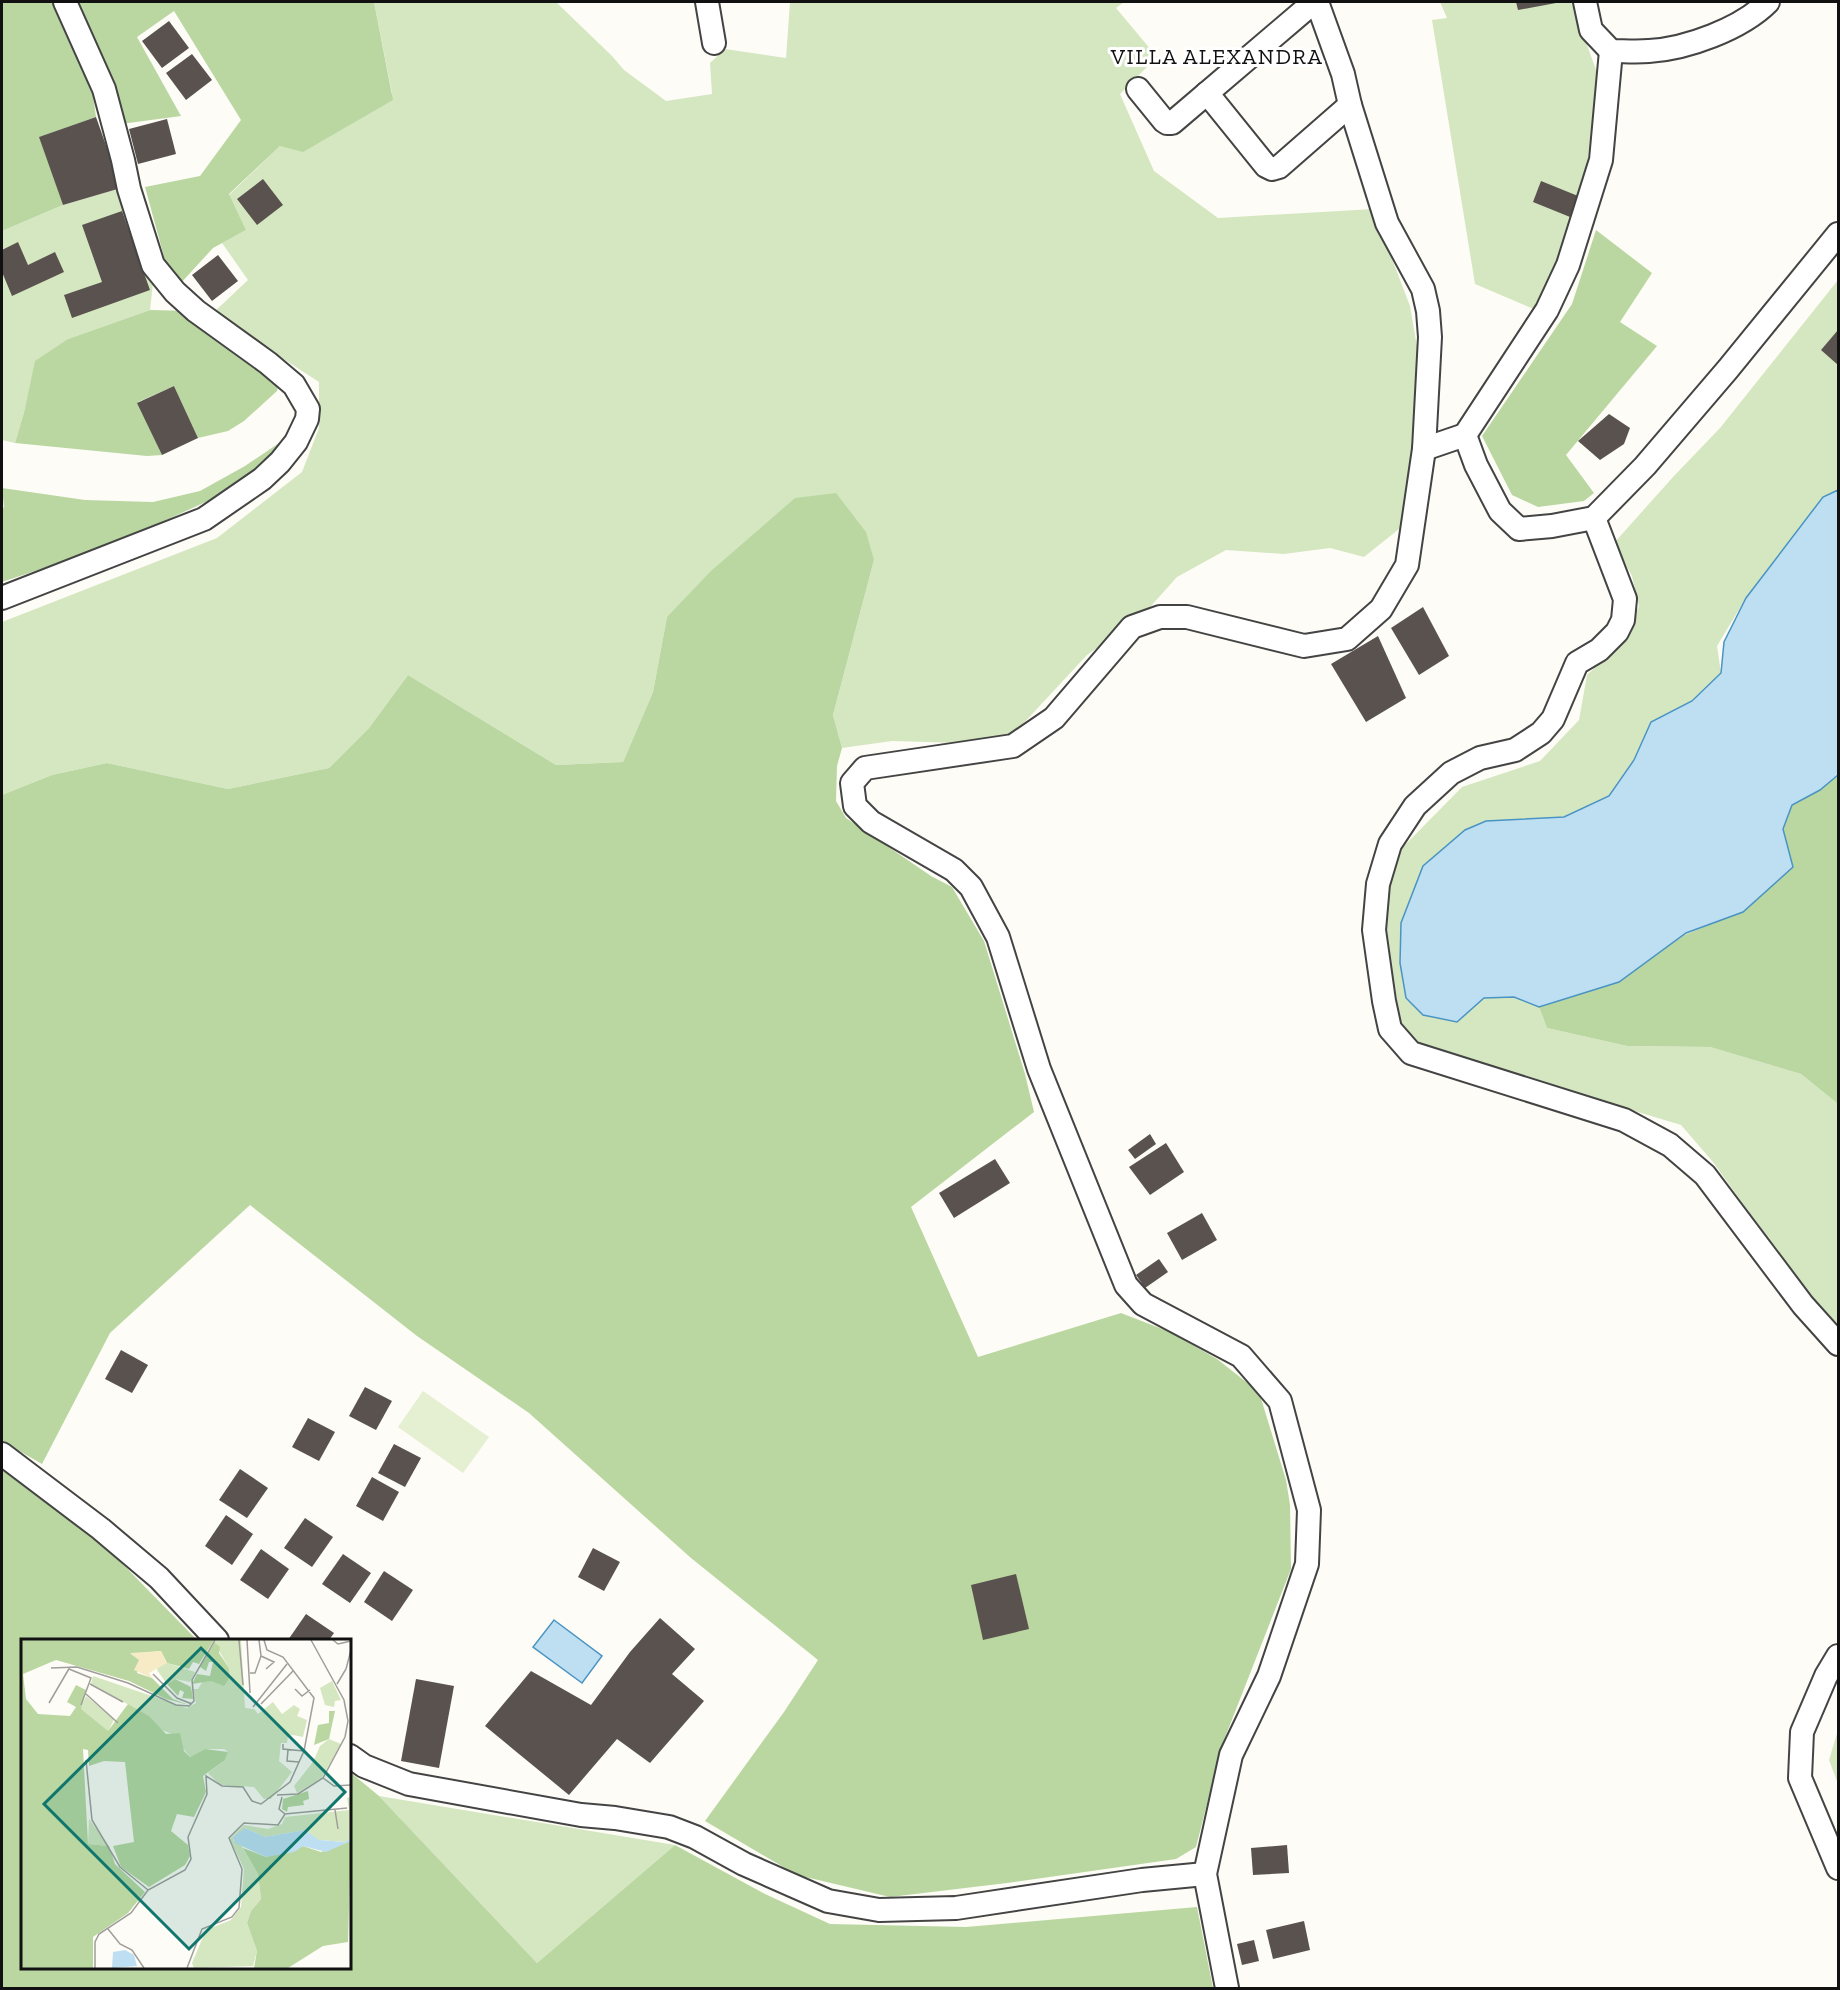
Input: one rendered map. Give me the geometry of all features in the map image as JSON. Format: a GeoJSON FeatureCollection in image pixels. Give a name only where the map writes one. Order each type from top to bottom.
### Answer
{"type":"FeatureCollection","features":[{"type":"Feature","properties":{"kind":"street"},"geometry":{"type":"LineString","coordinates":[[2,598],[204,519],[262,478],[280,462],[296,442],[307,418],[308,410],[294,385],[268,363],[196,311],[153,265],[129,189],[104,89],[65,2]]}},
{"type":"Feature","properties":{"kind":"street"},"geometry":{"type":"LineString","coordinates":[[707,2],[714,43]]}},
{"type":"Feature","properties":{"kind":"street"},"geometry":{"type":"LineString","coordinates":[[1138,89],[1167,123],[1172,123],[1315,2],[1343,74],[1350,105],[1387,223],[1423,289],[1428,311],[1430,337],[1424,449],[1407,564],[1382,609],[1347,639],[1305,646],[1187,617],[1160,616],[1132,627],[1054,718],[1012,746],[865,768],[852,783],[855,806],[870,822],[954,870],[971,887],[999,937],[1039,1069],[1126,1285],[1143,1304],[1241,1356],[1280,1401],[1310,1510],[1307,1564],[1269,1676],[1231,1755],[1205,1874],[1227,1989]]}},
{"type":"Feature","properties":{"kind":"street"},"geometry":{"type":"LineString","coordinates":[[1585,2],[1591,30],[1611,51],[1650,51],[1692,43],[1728,29],[1761,9],[1767,2]]}},
{"type":"Feature","properties":{"kind":"street"},"geometry":{"type":"LineString","coordinates":[[1424,449],[1465,435],[1547,310],[1568,265],[1601,160],[1611,51]]}},
{"type":"Feature","properties":{"kind":"street"},"geometry":{"type":"LineString","coordinates":[[1207,93],[1266,166],[1272,169],[1279,167],[1350,105]]}},
{"type":"Feature","properties":{"kind":"street"},"geometry":{"type":"LineString","coordinates":[[1465,435],[1476,465],[1500,511],[1519,529],[1552,526],[1594,518],[1652,458],[1839,234]]}},
{"type":"Feature","properties":{"kind":"street"},"geometry":{"type":"LineString","coordinates":[[1594,518],[1625,599],[1623,620],[1617,632],[1599,650],[1577,663],[1553,719],[1540,733],[1515,750],[1480,758],[1451,773],[1415,806],[1390,844],[1378,884],[1374,930],[1390,1029],[1412,1053],[1624,1120],[1670,1145],[1706,1175],[1803,1305],[1839,1344]]}},
{"type":"Feature","properties":{"kind":"street"},"geometry":{"type":"LineString","coordinates":[[2,1454],[101,1529],[159,1578],[216,1639]]}},
{"type":"Feature","properties":{"kind":"street"},"geometry":{"type":"LineString","coordinates":[[1839,1656],[1826,1676],[1802,1732],[1800,1778],[1839,1868]]}},
{"type":"Feature","properties":{"kind":"street"},"geometry":{"type":"LineString","coordinates":[[351,1757],[364,1766],[409,1784],[580,1815],[669,1827],[694,1837],[744,1864],[828,1901],[879,1910],[956,1908],[1142,1880],[1205,1874]]}},
{"type":"Feature","properties":{"kind":"green space"},"geometry":{"type":"Polygon","coordinates":[[[2,2],[56,2],[91,81],[96,117],[40,137],[63,205],[2,231],[2,2]]]}},
{"type":"Feature","properties":{"kind":"green space"},"geometry":{"type":"Polygon","coordinates":[[[74,2],[374,2],[393,100],[303,152],[280,146],[229,194],[246,230],[213,248],[180,284],[166,264],[145,187],[200,176],[241,120],[174,11],[137,37],[181,116],[121,124],[74,2]]]}},
{"type":"Feature","properties":{"kind":"green space"},"geometry":{"type":"Polygon","coordinates":[[[374,2],[556,2],[624,70],[666,101],[712,94],[710,63],[725,49],[786,58],[790,2],[1124,2],[1116,8],[1157,57],[1120,94],[1154,171],[1218,218],[1373,209],[1410,306],[1423,381],[1409,472],[1409,521],[1364,557],[1330,548],[1284,554],[1226,550],[1177,577],[1142,616],[1087,655],[1021,726],[995,744],[892,741],[842,748],[833,715],[874,560],[667,617],[653,692],[623,762],[556,765],[408,675],[369,728],[329,768],[228,789],[107,763],[52,775],[2,795],[2,622],[217,538],[302,472],[319,428],[319,382],[213,313],[248,280],[222,243],[246,230],[229,195],[280,146],[392,93],[374,2]]]}},
{"type":"Feature","properties":{"kind":"green space"},"geometry":{"type":"Polygon","coordinates":[[[1440,2],[1571,2],[1598,75],[1583,198],[1536,310],[1475,284],[1432,20],[1447,18],[1440,2]]]}},
{"type":"Feature","properties":{"kind":"green space"},"geometry":{"type":"Polygon","coordinates":[[[121,188],[153,283],[150,310],[68,339],[25,409],[15,443],[2,440],[2,231],[63,205],[121,188]]]}},
{"type":"Feature","properties":{"kind":"green space"},"geometry":{"type":"Polygon","coordinates":[[[1596,230],[1652,273],[1620,322],[1657,346],[1566,455],[1594,493],[1584,501],[1538,507],[1512,495],[1482,436],[1572,304],[1596,230]]]}},
{"type":"Feature","properties":{"kind":"green space"},"geometry":{"type":"Polygon","coordinates":[[[1838,280],[1838,490],[1823,497],[1746,598],[1717,646],[1721,673],[1692,701],[1651,722],[1634,760],[1609,796],[1561,825],[1442,850],[1423,866],[1401,923],[1400,963],[1406,998],[1423,1015],[1457,1022],[1484,998],[1514,997],[1539,1007],[1547,1028],[1627,1046],[1710,1047],[1801,1074],[1838,1104],[1838,1328],[1813,1301],[1713,1162],[1681,1125],[1419,1046],[1402,1028],[1383,924],[1389,876],[1402,848],[1462,787],[1540,761],[1579,720],[1587,675],[1624,640],[1639,606],[1632,576],[1614,543],[1720,428],[1838,280]]]}},
{"type":"Feature","properties":{"kind":"green space"},"geometry":{"type":"Polygon","coordinates":[[[150,310],[190,311],[280,379],[277,391],[244,421],[228,431],[198,438],[174,386],[138,402],[162,455],[147,456],[15,443],[35,361],[68,339],[150,310]]]}},
{"type":"Feature","properties":{"kind":"green space"},"geometry":{"type":"Polygon","coordinates":[[[288,437],[285,444],[246,476],[210,500],[107,547],[2,582],[2,509],[4,507],[2,488],[85,500],[153,502],[200,491],[245,466],[288,437]]]}},
{"type":"Feature","properties":{"kind":"green space"},"geometry":{"type":"Polygon","coordinates":[[[836,493],[866,532],[874,560],[833,715],[842,748],[837,766],[836,801],[846,818],[931,876],[952,887],[984,941],[1025,1074],[1034,1112],[911,1207],[978,1357],[1121,1313],[1170,1332],[1217,1359],[1259,1392],[1286,1480],[1290,1505],[1291,1569],[1222,1745],[1196,1847],[1176,1859],[890,1897],[797,1875],[705,1821],[784,1712],[818,1660],[691,1558],[529,1413],[417,1336],[250,1205],[110,1333],[42,1464],[2,1441],[2,795],[52,775],[107,763],[228,789],[329,768],[369,728],[408,675],[556,765],[623,762],[653,692],[667,617],[711,571],[795,498],[836,493]]]}},
{"type":"Feature","properties":{"kind":"green space"},"geometry":{"type":"Polygon","coordinates":[[[1838,774],[1838,1104],[1801,1074],[1710,1047],[1627,1046],[1547,1028],[1539,1007],[1590,988],[1619,982],[1682,936],[1743,911],[1793,867],[1783,829],[1792,805],[1820,790],[1838,774]]]}},
{"type":"Feature","properties":{"kind":"green space"},"geometry":{"type":"Polygon","coordinates":[[[423,1391],[489,1437],[463,1473],[398,1427],[423,1391]]]}},
{"type":"Feature","properties":{"kind":"green space"},"geometry":{"type":"Polygon","coordinates":[[[2,1467],[101,1542],[196,1639],[21,1639],[21,1969],[351,1969],[351,1773],[379,1796],[537,1963],[675,1845],[765,1894],[830,1924],[966,1927],[1197,1907],[1213,1988],[2,1988],[2,1467]]]}},
{"type":"Feature","properties":{"kind":"green space"},"geometry":{"type":"Polygon","coordinates":[[[1838,1730],[1838,1784],[1829,1760],[1838,1730]]]}},
{"type":"Feature","properties":{"kind":"green space"},"geometry":{"type":"Polygon","coordinates":[[[379,1796],[675,1845],[537,1963],[379,1796]]]}},
{"type":"Feature","properties":{"kind":"water"},"geometry":{"type":"Polygon","coordinates":[[[1838,490],[1838,775],[1820,790],[1792,805],[1783,829],[1793,867],[1743,912],[1686,933],[1619,982],[1539,1007],[1514,997],[1484,998],[1457,1022],[1423,1015],[1406,998],[1400,963],[1401,923],[1423,866],[1465,830],[1486,821],[1564,817],[1609,796],[1634,760],[1651,722],[1692,701],[1721,673],[1724,642],[1746,598],[1823,497],[1838,490]]]}},
{"type":"Feature","properties":{"kind":"water"},"geometry":{"type":"Polygon","coordinates":[[[554,1620],[602,1656],[582,1683],[533,1647],[554,1620]]]}},
{"type":"Feature","properties":{"kind":"building"},"geometry":{"type":"Polygon","coordinates":[[[1516,2],[1555,2],[1556,3],[1518,10],[1516,2]]]}},
{"type":"Feature","properties":{"kind":"building"},"geometry":{"type":"Polygon","coordinates":[[[169,21],[189,48],[162,68],[142,41],[169,21]]]}},
{"type":"Feature","properties":{"kind":"building"},"geometry":{"type":"Polygon","coordinates":[[[192,54],[212,80],[186,100],[166,73],[192,54]]]}},
{"type":"Feature","properties":{"kind":"building"},"geometry":{"type":"Polygon","coordinates":[[[96,117],[121,188],[63,205],[39,137],[96,117]]]}},
{"type":"Feature","properties":{"kind":"building"},"geometry":{"type":"Polygon","coordinates":[[[167,119],[176,154],[138,164],[129,129],[167,119]]]}},
{"type":"Feature","properties":{"kind":"building"},"geometry":{"type":"Polygon","coordinates":[[[263,179],[283,205],[257,225],[237,199],[263,179]]]}},
{"type":"Feature","properties":{"kind":"building"},"geometry":{"type":"Polygon","coordinates":[[[1541,181],[1583,198],[1575,219],[1533,202],[1541,181]]]}},
{"type":"Feature","properties":{"kind":"building"},"geometry":{"type":"Polygon","coordinates":[[[122,211],[150,290],[72,318],[64,295],[102,282],[82,225],[122,211]]]}},
{"type":"Feature","properties":{"kind":"building"},"geometry":{"type":"Polygon","coordinates":[[[18,242],[28,265],[55,252],[64,272],[12,296],[2,272],[2,250],[18,242]]]}},
{"type":"Feature","properties":{"kind":"building"},"geometry":{"type":"Polygon","coordinates":[[[218,255],[238,281],[212,301],[192,275],[218,255]]]}},
{"type":"Feature","properties":{"kind":"building"},"geometry":{"type":"Polygon","coordinates":[[[1838,330],[1838,365],[1821,350],[1838,330]]]}},
{"type":"Feature","properties":{"kind":"building"},"geometry":{"type":"Polygon","coordinates":[[[174,386],[198,438],[162,455],[137,403],[174,386]]]}},
{"type":"Feature","properties":{"kind":"building"},"geometry":{"type":"Polygon","coordinates":[[[1609,414],[1630,428],[1624,444],[1600,460],[1578,441],[1609,414]]]}},
{"type":"Feature","properties":{"kind":"building"},"geometry":{"type":"Polygon","coordinates":[[[1423,607],[1449,656],[1419,675],[1391,628],[1423,607]]]}},
{"type":"Feature","properties":{"kind":"building"},"geometry":{"type":"Polygon","coordinates":[[[1378,636],[1406,698],[1366,722],[1331,664],[1378,636]]]}},
{"type":"Feature","properties":{"kind":"building"},"geometry":{"type":"Polygon","coordinates":[[[1150,1134],[1156,1144],[1135,1159],[1128,1150],[1150,1134]]]}},
{"type":"Feature","properties":{"kind":"building"},"geometry":{"type":"Polygon","coordinates":[[[1166,1143],[1184,1172],[1150,1195],[1129,1167],[1166,1143]]]}},
{"type":"Feature","properties":{"kind":"building"},"geometry":{"type":"Polygon","coordinates":[[[995,1159],[1010,1183],[954,1218],[939,1193],[995,1159]]]}},
{"type":"Feature","properties":{"kind":"building"},"geometry":{"type":"Polygon","coordinates":[[[1202,1213],[1217,1240],[1182,1260],[1167,1233],[1202,1213]]]}},
{"type":"Feature","properties":{"kind":"building"},"geometry":{"type":"Polygon","coordinates":[[[1159,1259],[1168,1272],[1145,1288],[1136,1275],[1159,1259]]]}},
{"type":"Feature","properties":{"kind":"building"},"geometry":{"type":"Polygon","coordinates":[[[121,1350],[148,1365],[132,1393],[105,1379],[121,1350]]]}},
{"type":"Feature","properties":{"kind":"building"},"geometry":{"type":"Polygon","coordinates":[[[365,1387],[392,1401],[376,1430],[349,1416],[365,1387]]]}},
{"type":"Feature","properties":{"kind":"building"},"geometry":{"type":"Polygon","coordinates":[[[308,1418],[335,1432],[319,1461],[292,1447],[308,1418]]]}},
{"type":"Feature","properties":{"kind":"building"},"geometry":{"type":"Polygon","coordinates":[[[394,1444],[421,1458],[405,1487],[378,1473],[394,1444]]]}},
{"type":"Feature","properties":{"kind":"building"},"geometry":{"type":"Polygon","coordinates":[[[240,1469],[268,1488],[247,1518],[219,1500],[240,1469]]]}},
{"type":"Feature","properties":{"kind":"building"},"geometry":{"type":"Polygon","coordinates":[[[372,1477],[399,1492],[383,1521],[356,1506],[372,1477]]]}},
{"type":"Feature","properties":{"kind":"building"},"geometry":{"type":"Polygon","coordinates":[[[226,1515],[253,1534],[232,1565],[205,1546],[226,1515]]]}},
{"type":"Feature","properties":{"kind":"building"},"geometry":{"type":"Polygon","coordinates":[[[305,1518],[333,1537],[312,1567],[284,1548],[305,1518]]]}},
{"type":"Feature","properties":{"kind":"building"},"geometry":{"type":"Polygon","coordinates":[[[593,1548],[620,1562],[604,1591],[578,1577],[593,1548]]]}},
{"type":"Feature","properties":{"kind":"building"},"geometry":{"type":"Polygon","coordinates":[[[261,1549],[289,1569],[268,1599],[240,1580],[261,1549]]]}},
{"type":"Feature","properties":{"kind":"building"},"geometry":{"type":"Polygon","coordinates":[[[343,1554],[371,1573],[350,1603],[322,1584],[343,1554]]]}},
{"type":"Feature","properties":{"kind":"building"},"geometry":{"type":"Polygon","coordinates":[[[384,1571],[413,1590],[392,1621],[364,1602],[384,1571]]]}},
{"type":"Feature","properties":{"kind":"building"},"geometry":{"type":"Polygon","coordinates":[[[1016,1574],[1029,1629],[983,1640],[971,1585],[1016,1574]]]}},
{"type":"Feature","properties":{"kind":"building"},"geometry":{"type":"Polygon","coordinates":[[[306,1614],[334,1633],[330,1639],[289,1639],[306,1614]]]}},
{"type":"Feature","properties":{"kind":"building"},"geometry":{"type":"Polygon","coordinates":[[[660,1618],[695,1649],[672,1674],[704,1701],[650,1763],[617,1739],[569,1795],[485,1726],[531,1671],[591,1705],[630,1652],[660,1618]]]}},
{"type":"Feature","properties":{"kind":"building"},"geometry":{"type":"Polygon","coordinates":[[[416,1679],[454,1686],[439,1768],[401,1761],[416,1679]]]}},
{"type":"Feature","properties":{"kind":"building"},"geometry":{"type":"Polygon","coordinates":[[[1287,1845],[1289,1873],[1253,1875],[1251,1848],[1287,1845]]]}},
{"type":"Feature","properties":{"kind":"building"},"geometry":{"type":"Polygon","coordinates":[[[1304,1921],[1310,1950],[1273,1959],[1266,1930],[1304,1921]]]}},
{"type":"Feature","properties":{"kind":"building"},"geometry":{"type":"Polygon","coordinates":[[[1254,1940],[1259,1961],[1242,1965],[1237,1944],[1254,1940]]]}},
{"type":"Feature","properties":{"kind":"district","name":"VILLA ALEXANDRA"},"geometry":{"type":"Point","coordinates":[1217,56]}}]}
